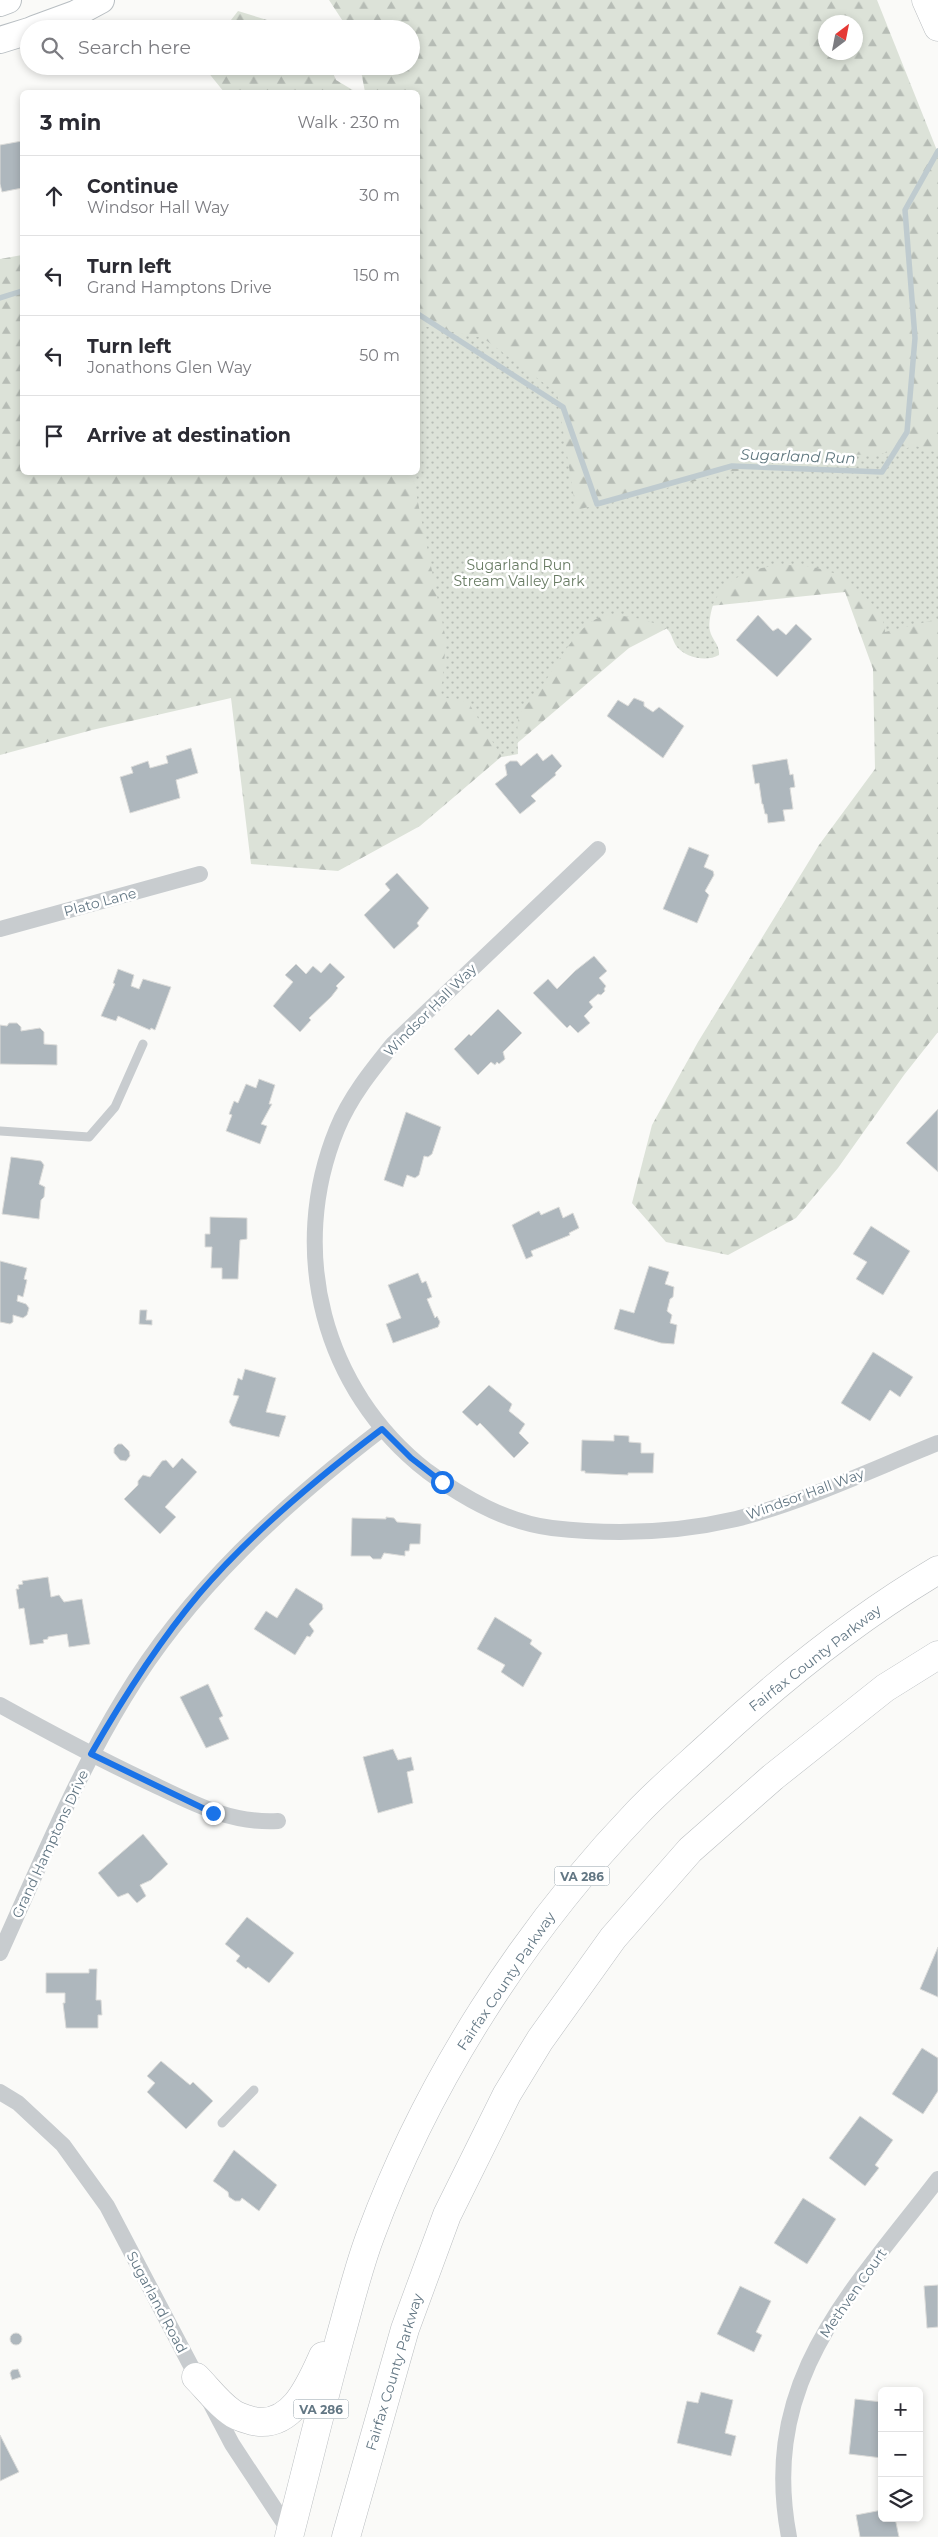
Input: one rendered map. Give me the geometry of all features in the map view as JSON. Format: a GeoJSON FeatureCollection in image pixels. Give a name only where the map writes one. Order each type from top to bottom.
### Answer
{"type":"FeatureCollection","features":[{"type":"Feature","properties":{"kind":"highway"},"geometry":{"type":"LineString","coordinates":[[926,0],[938,26]]}},
{"type":"Feature","properties":{"kind":"highway","name":"Fairfax County Parkway"},"geometry":{"type":"LineString","coordinates":[[289,2534],[354,2287],[370,2236],[391,2184],[447,2069],[478,2016],[591,1864],[639,1811],[764,1694],[838,1637],[907,1588],[938,1570]]}},
{"type":"Feature","properties":{"kind":"highway","name":"Fairfax County Parkway"},"geometry":{"type":"LineString","coordinates":[[346,2537],[405,2329],[447,2215],[507,2094],[540,2040],[613,1938],[690,1850],[773,1776],[885,1688],[938,1655]]}},
{"type":"Feature","properties":{"kind":"highway"},"geometry":{"type":"LineString","coordinates":[[196,2377],[232,2413],[246,2419],[261,2422],[276,2420],[289,2412],[300,2401],[312,2380],[354,2287]]}},
{"type":"Feature","properties":{"kind":"main road"},"geometry":{"type":"LineString","coordinates":[[0,3],[8,0]]}},
{"type":"Feature","properties":{"kind":"main road"},"geometry":{"type":"LineString","coordinates":[[58,20],[101,0]]}},
{"type":"Feature","properties":{"kind":"main road"},"geometry":{"type":"LineString","coordinates":[[0,40],[20,34]]}},
{"type":"Feature","properties":{"kind":"street","name":"Windsor Hall Way"},"geometry":{"type":"LineString","coordinates":[[598,849],[393,1044],[368,1074],[337,1128],[326,1161],[317,1198],[314,1233],[316,1269],[321,1304],[331,1339],[344,1372],[361,1401],[382,1429],[411,1458],[442,1482],[476,1502],[513,1518],[549,1528],[593,1532],[642,1532],[692,1527],[737,1518],[784,1504],[938,1443]]}},
{"type":"Feature","properties":{"kind":"street","name":"Plato Lane"},"geometry":{"type":"LineString","coordinates":[[0,929],[200,874]]}},
{"type":"Feature","properties":{"kind":"street","name":"Grand Hamptons Drive"},"geometry":{"type":"LineString","coordinates":[[0,1953],[91,1754],[134,1682],[159,1645],[200,1594],[247,1543],[352,1452],[382,1429]]}},
{"type":"Feature","properties":{"kind":"street"},"geometry":{"type":"LineString","coordinates":[[0,1705],[91,1754],[213,1813],[241,1820],[278,1821]]}},
{"type":"Feature","properties":{"kind":"street","name":"Sugarland Road"},"geometry":{"type":"LineString","coordinates":[[0,2092],[18,2103],[63,2145],[107,2206],[232,2444],[289,2534]]}},
{"type":"Feature","properties":{"kind":"street","name":"Methven Court"},"geometry":{"type":"LineString","coordinates":[[789,2537],[784,2509],[784,2463],[787,2434],[795,2398],[807,2364],[824,2330],[845,2300],[938,2179]]}},
{"type":"Feature","properties":{"kind":"lane"},"geometry":{"type":"LineString","coordinates":[[0,1131],[89,1137],[115,1107],[143,1044]]}},
{"type":"Feature","properties":{"kind":"lane"},"geometry":{"type":"LineString","coordinates":[[222,2123],[254,2090]]}},
{"type":"Feature","properties":{"kind":"green space"},"geometry":{"type":"Polygon","coordinates":[[[329,0],[877,0],[938,153],[938,1032],[904,1075],[838,1168],[796,1218],[728,1255],[666,1242],[632,1203],[652,1125],[698,1042],[819,845],[875,769],[873,669],[845,592],[710,606],[629,648],[420,826],[338,871],[251,864],[231,698],[92,730],[0,755],[0,259],[20,255],[20,475],[420,475],[420,90],[365,90],[362,75],[420,75],[420,20],[342,20],[329,0]]]}},
{"type":"Feature","properties":{"kind":"green space"},"geometry":{"type":"Polygon","coordinates":[[[238,11],[267,20],[231,20],[238,11]]]}},
{"type":"Feature","properties":{"kind":"green space"},"geometry":{"type":"Polygon","coordinates":[[[210,75],[334,75],[336,80],[353,90],[222,90],[210,75]]]}},
{"type":"Feature","properties":{"kind":"green space","name":"Sugarland Run Stream Valley Park"},"geometry":{"type":"Polygon","coordinates":[[[420,325],[483,338],[557,393],[576,510],[807,454],[876,455],[916,446],[938,453],[938,619],[885,632],[885,627],[876,608],[845,579],[812,567],[792,565],[772,566],[753,570],[736,578],[722,590],[713,605],[709,628],[719,651],[719,655],[714,657],[697,658],[686,654],[674,643],[668,630],[646,621],[611,615],[595,619],[568,646],[538,692],[519,716],[518,754],[502,757],[468,702],[441,697],[446,640],[412,475],[420,475],[420,325]]]}},
{"type":"Feature","properties":{"kind":"building"},"geometry":{"type":"Polygon","coordinates":[[[20,141],[20,188],[2,192],[0,184],[0,145],[20,141]]]}},
{"type":"Feature","properties":{"kind":"building"},"geometry":{"type":"Polygon","coordinates":[[[758,615],[773,631],[778,628],[786,635],[796,624],[812,639],[777,677],[736,640],[758,615]]]}},
{"type":"Feature","properties":{"kind":"building"},"geometry":{"type":"Polygon","coordinates":[[[634,698],[644,702],[644,706],[653,712],[659,707],[684,726],[663,758],[607,716],[618,700],[628,706],[634,698]]]}},
{"type":"Feature","properties":{"kind":"building"},"geometry":{"type":"Polygon","coordinates":[[[191,748],[198,773],[176,780],[180,798],[130,813],[120,777],[133,773],[131,767],[148,761],[150,768],[168,763],[166,756],[191,748]]]}},
{"type":"Feature","properties":{"kind":"building"},"geometry":{"type":"Polygon","coordinates":[[[537,753],[543,761],[552,754],[562,766],[555,773],[556,775],[531,796],[536,801],[520,814],[495,784],[507,775],[505,765],[510,761],[517,761],[521,766],[537,753]]]}},
{"type":"Feature","properties":{"kind":"building"},"geometry":{"type":"Polygon","coordinates":[[[787,759],[790,775],[793,774],[795,787],[790,788],[793,809],[783,810],[785,821],[768,823],[767,814],[765,814],[762,804],[759,783],[755,784],[752,765],[787,759]]]}},
{"type":"Feature","properties":{"kind":"building"},"geometry":{"type":"Polygon","coordinates":[[[689,847],[709,855],[704,867],[713,871],[714,875],[705,891],[709,895],[697,923],[663,909],[689,847]]]}},
{"type":"Feature","properties":{"kind":"building"},"geometry":{"type":"Polygon","coordinates":[[[397,873],[429,908],[417,923],[419,926],[394,949],[364,915],[390,890],[385,884],[397,873]]]}},
{"type":"Feature","properties":{"kind":"building"},"geometry":{"type":"Polygon","coordinates":[[[594,956],[607,971],[599,978],[606,986],[605,991],[589,1002],[593,1007],[584,1016],[590,1023],[578,1033],[570,1025],[567,1028],[533,993],[548,979],[557,989],[594,956]]]}},
{"type":"Feature","properties":{"kind":"building"},"geometry":{"type":"Polygon","coordinates":[[[330,963],[345,977],[336,986],[338,988],[331,997],[309,1018],[311,1020],[300,1032],[273,1006],[293,982],[285,975],[296,964],[306,974],[313,966],[321,973],[330,963]]]}},
{"type":"Feature","properties":{"kind":"building"},"geometry":{"type":"Polygon","coordinates":[[[118,969],[134,975],[131,986],[139,989],[143,979],[171,987],[155,1030],[151,1028],[150,1030],[118,1016],[116,1021],[101,1016],[115,984],[113,983],[118,969]]]}},
{"type":"Feature","properties":{"kind":"building"},"geometry":{"type":"Polygon","coordinates":[[[498,1009],[522,1033],[503,1052],[505,1059],[499,1064],[497,1062],[495,1065],[491,1062],[478,1075],[454,1049],[469,1034],[471,1036],[498,1009]]]}},
{"type":"Feature","properties":{"kind":"building"},"geometry":{"type":"Polygon","coordinates":[[[9,1023],[17,1023],[21,1027],[21,1031],[40,1028],[44,1032],[44,1044],[57,1045],[57,1065],[0,1064],[0,1025],[7,1026],[9,1023]]]}},
{"type":"Feature","properties":{"kind":"building"},"geometry":{"type":"Polygon","coordinates":[[[259,1079],[275,1085],[269,1104],[272,1104],[261,1124],[267,1126],[260,1144],[226,1131],[232,1115],[229,1114],[234,1101],[238,1103],[246,1084],[256,1088],[259,1079]]]}},
{"type":"Feature","properties":{"kind":"building"},"geometry":{"type":"Polygon","coordinates":[[[938,1109],[938,1172],[906,1143],[938,1109]]]}},
{"type":"Feature","properties":{"kind":"building"},"geometry":{"type":"Polygon","coordinates":[[[406,1112],[441,1127],[432,1154],[428,1157],[424,1156],[419,1175],[415,1178],[407,1175],[403,1187],[384,1180],[406,1112]]]}},
{"type":"Feature","properties":{"kind":"building"},"geometry":{"type":"Polygon","coordinates":[[[11,1157],[41,1161],[44,1165],[39,1184],[45,1187],[44,1197],[41,1200],[39,1219],[2,1214],[11,1157]]]}},
{"type":"Feature","properties":{"kind":"building"},"geometry":{"type":"Polygon","coordinates":[[[559,1207],[563,1218],[573,1213],[579,1228],[569,1233],[570,1235],[531,1251],[533,1256],[526,1259],[512,1225],[539,1211],[541,1215],[559,1207]]]}},
{"type":"Feature","properties":{"kind":"building"},"geometry":{"type":"Polygon","coordinates":[[[210,1217],[247,1218],[247,1239],[240,1240],[238,1279],[222,1279],[222,1268],[211,1268],[212,1247],[205,1247],[205,1234],[210,1234],[210,1217]]]}},
{"type":"Feature","properties":{"kind":"building"},"geometry":{"type":"Polygon","coordinates":[[[871,1226],[910,1251],[883,1295],[856,1279],[867,1262],[853,1254],[871,1226]]]}},
{"type":"Feature","properties":{"kind":"building"},"geometry":{"type":"Polygon","coordinates":[[[0,1261],[27,1268],[24,1279],[27,1280],[23,1297],[18,1295],[17,1301],[26,1304],[29,1308],[27,1315],[23,1318],[13,1315],[13,1322],[10,1324],[0,1322],[0,1261]]]}},
{"type":"Feature","properties":{"kind":"building"},"geometry":{"type":"Polygon","coordinates":[[[649,1266],[669,1272],[665,1284],[674,1287],[673,1297],[670,1299],[667,1311],[672,1315],[670,1323],[677,1325],[674,1344],[661,1343],[614,1329],[620,1309],[634,1313],[649,1266]]]}},
{"type":"Feature","properties":{"kind":"building"},"geometry":{"type":"Polygon","coordinates":[[[418,1273],[422,1283],[426,1281],[432,1297],[427,1299],[435,1318],[437,1316],[440,1322],[438,1327],[393,1343],[386,1324],[401,1318],[388,1285],[418,1273]]]}},
{"type":"Feature","properties":{"kind":"building"},"geometry":{"type":"Polygon","coordinates":[[[140,1310],[147,1310],[146,1320],[152,1320],[152,1325],[139,1324],[140,1310]]]}},
{"type":"Feature","properties":{"kind":"building"},"geometry":{"type":"Polygon","coordinates":[[[873,1352],[913,1377],[900,1397],[890,1390],[870,1421],[841,1403],[873,1352]]]}},
{"type":"Feature","properties":{"kind":"building"},"geometry":{"type":"Polygon","coordinates":[[[245,1369],[276,1378],[266,1412],[286,1416],[279,1437],[232,1426],[229,1422],[239,1396],[233,1395],[238,1378],[242,1380],[245,1369]]]}},
{"type":"Feature","properties":{"kind":"building"},"geometry":{"type":"Polygon","coordinates":[[[489,1385],[512,1404],[509,1411],[525,1424],[519,1433],[529,1443],[514,1458],[480,1423],[477,1426],[462,1412],[489,1385]]]}},
{"type":"Feature","properties":{"kind":"building"},"geometry":{"type":"Polygon","coordinates":[[[614,1435],[629,1436],[629,1442],[641,1443],[641,1453],[654,1453],[653,1473],[628,1473],[628,1475],[585,1473],[585,1471],[581,1471],[582,1440],[614,1441],[614,1435]]]}},
{"type":"Feature","properties":{"kind":"building"},"geometry":{"type":"Polygon","coordinates":[[[118,1444],[122,1444],[129,1451],[130,1456],[126,1461],[120,1460],[114,1453],[114,1448],[118,1444]]]}},
{"type":"Feature","properties":{"kind":"building"},"geometry":{"type":"Polygon","coordinates":[[[182,1458],[197,1472],[165,1507],[176,1517],[160,1534],[124,1499],[138,1485],[138,1481],[143,1475],[150,1477],[162,1461],[166,1460],[173,1468],[182,1458]]]}},
{"type":"Feature","properties":{"kind":"building"},"geometry":{"type":"Polygon","coordinates":[[[386,1517],[394,1518],[397,1522],[421,1524],[420,1544],[410,1544],[409,1551],[405,1551],[405,1556],[384,1553],[381,1559],[373,1559],[370,1556],[351,1556],[352,1518],[386,1519],[386,1517]]]}},
{"type":"Feature","properties":{"kind":"building"},"geometry":{"type":"Polygon","coordinates":[[[48,1577],[51,1597],[59,1595],[64,1602],[82,1599],[90,1644],[69,1647],[67,1634],[48,1637],[48,1639],[43,1640],[44,1643],[30,1645],[24,1608],[19,1609],[16,1589],[19,1589],[18,1585],[23,1584],[22,1581],[48,1577]]]}},
{"type":"Feature","properties":{"kind":"building"},"geometry":{"type":"Polygon","coordinates":[[[296,1588],[322,1604],[323,1609],[309,1624],[314,1631],[310,1637],[307,1636],[295,1655],[254,1629],[266,1611],[277,1618],[296,1588]]]}},
{"type":"Feature","properties":{"kind":"building"},"geometry":{"type":"Polygon","coordinates":[[[495,1617],[532,1640],[530,1644],[542,1653],[523,1687],[501,1672],[505,1665],[477,1649],[495,1617]]]}},
{"type":"Feature","properties":{"kind":"building"},"geometry":{"type":"Polygon","coordinates":[[[208,1684],[223,1716],[219,1718],[229,1739],[206,1748],[180,1697],[208,1684]]]}},
{"type":"Feature","properties":{"kind":"building"},"geometry":{"type":"Polygon","coordinates":[[[393,1749],[398,1760],[411,1757],[414,1770],[407,1772],[413,1803],[378,1813],[363,1757],[393,1749]]]}},
{"type":"Feature","properties":{"kind":"building"},"geometry":{"type":"Polygon","coordinates":[[[143,1834],[168,1864],[151,1880],[140,1885],[146,1896],[137,1903],[128,1893],[118,1897],[98,1873],[143,1834]]]}},
{"type":"Feature","properties":{"kind":"building"},"geometry":{"type":"Polygon","coordinates":[[[247,1917],[294,1953],[269,1983],[248,1967],[246,1969],[236,1961],[240,1956],[225,1944],[247,1917]]]}},
{"type":"Feature","properties":{"kind":"building"},"geometry":{"type":"Polygon","coordinates":[[[938,1947],[938,1997],[920,1989],[938,1947]]]}},
{"type":"Feature","properties":{"kind":"building"},"geometry":{"type":"Polygon","coordinates":[[[89,1969],[97,1969],[96,2000],[101,2000],[102,2015],[98,2015],[98,2028],[66,2028],[63,2003],[65,2003],[65,1993],[46,1993],[46,1973],[89,1973],[89,1969]]]}},
{"type":"Feature","properties":{"kind":"building"},"geometry":{"type":"Polygon","coordinates":[[[922,2048],[938,2058],[938,2091],[923,2114],[892,2094],[922,2048]]]}},
{"type":"Feature","properties":{"kind":"building"},"geometry":{"type":"Polygon","coordinates":[[[161,2061],[190,2085],[193,2082],[213,2101],[186,2129],[147,2092],[155,2083],[147,2076],[161,2061]]]}},
{"type":"Feature","properties":{"kind":"building"},"geometry":{"type":"Polygon","coordinates":[[[860,2116],[893,2140],[875,2165],[879,2168],[865,2186],[829,2158],[860,2116]]]}},
{"type":"Feature","properties":{"kind":"building"},"geometry":{"type":"Polygon","coordinates":[[[234,2150],[277,2185],[259,2211],[242,2198],[240,2201],[235,2201],[229,2197],[228,2192],[213,2181],[234,2150]]]}},
{"type":"Feature","properties":{"kind":"building"},"geometry":{"type":"Polygon","coordinates":[[[803,2198],[836,2219],[807,2264],[774,2243],[803,2198]]]}},
{"type":"Feature","properties":{"kind":"building"},"geometry":{"type":"Polygon","coordinates":[[[938,2285],[938,2327],[927,2328],[924,2286],[938,2285]]]}},
{"type":"Feature","properties":{"kind":"building"},"geometry":{"type":"Polygon","coordinates":[[[740,2286],[771,2301],[756,2332],[762,2335],[754,2352],[717,2334],[740,2286]]]}},
{"type":"Feature","properties":{"kind":"building"},"geometry":{"type":"Polygon","coordinates":[[[18,2333],[21,2334],[21,2344],[14,2345],[11,2344],[10,2337],[11,2334],[18,2333]]]}},
{"type":"Feature","properties":{"kind":"building"},"geometry":{"type":"Polygon","coordinates":[[[18,2369],[21,2377],[12,2380],[10,2373],[12,2370],[18,2369]]]}},
{"type":"Feature","properties":{"kind":"building"},"geometry":{"type":"Polygon","coordinates":[[[701,2392],[733,2400],[725,2433],[736,2436],[731,2456],[677,2443],[687,2401],[698,2403],[701,2392]]]}},
{"type":"Feature","properties":{"kind":"building"},"geometry":{"type":"Polygon","coordinates":[[[855,2399],[878,2402],[878,2458],[849,2454],[855,2399]]]}},
{"type":"Feature","properties":{"kind":"building"},"geometry":{"type":"Polygon","coordinates":[[[0,2435],[19,2472],[0,2481],[0,2435]]]}},
{"type":"Feature","properties":{"kind":"building"},"geometry":{"type":"Polygon","coordinates":[[[878,2511],[878,2522],[896,2522],[899,2537],[860,2537],[856,2515],[878,2511]]]}},
{"type":"Feature","properties":{"kind":"waterway","name":"Sugarland Run"},"geometry":{"type":"LineString","coordinates":[[420,315],[563,407],[597,504],[732,466],[882,472],[907,432],[915,338],[905,210],[938,151]]}},
{"type":"Feature","properties":{"kind":"waterway","name":"Sugarland Run"},"geometry":{"type":"LineString","coordinates":[[0,298],[20,292]]}},
{"type":"Feature","properties":{"kind":"route"},"geometry":{"type":"LineString","coordinates":[[213,1813],[91,1754],[124,1696],[159,1645],[200,1594],[247,1543],[352,1452],[382,1429],[411,1458],[442,1482]]}}]}
